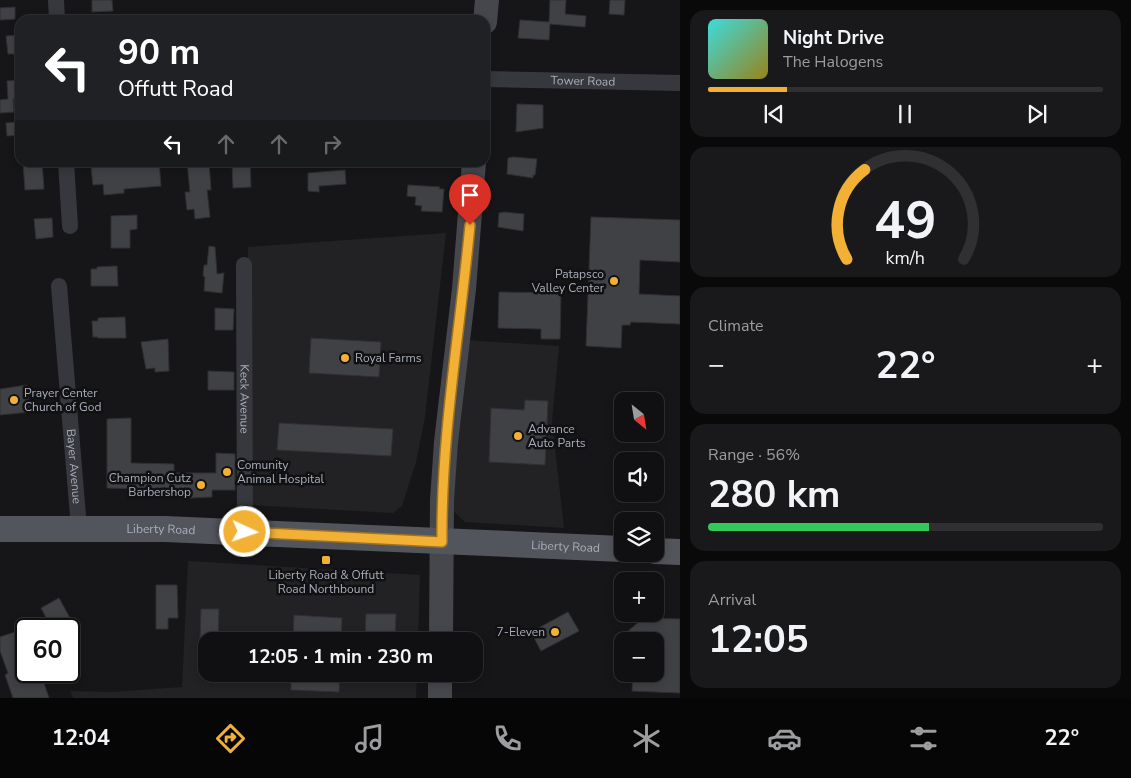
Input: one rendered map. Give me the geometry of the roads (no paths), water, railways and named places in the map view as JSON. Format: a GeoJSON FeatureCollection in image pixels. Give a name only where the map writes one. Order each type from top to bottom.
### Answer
{"type":"FeatureCollection","features":[{"type":"Feature","properties":{"kind":"main road","name":"Liberty Road"},"geometry":{"type":"LineString","coordinates":[[0,529],[165,529],[614,550]]}},
{"type":"Feature","properties":{"kind":"main road"},"geometry":{"type":"LineString","coordinates":[[664,551],[680,552]]}},
{"type":"Feature","properties":{"kind":"street"},"geometry":{"type":"LineString","coordinates":[[56,0],[57,15]]}},
{"type":"Feature","properties":{"kind":"street"},"geometry":{"type":"LineString","coordinates":[[485,15],[486,0]]}},
{"type":"Feature","properties":{"kind":"street","name":"Tower Road"},"geometry":{"type":"LineString","coordinates":[[490,79],[680,83]]}},
{"type":"Feature","properties":{"kind":"street"},"geometry":{"type":"LineString","coordinates":[[66,167],[70,226]]}},
{"type":"Feature","properties":{"kind":"street"},"geometry":{"type":"LineString","coordinates":[[441,632],[442,500],[446,442],[464,280],[474,167]]}},
{"type":"Feature","properties":{"kind":"street","name":"Keck Avenue"},"geometry":{"type":"LineString","coordinates":[[244,265],[245,532]]}},
{"type":"Feature","properties":{"kind":"street","name":"Bayer Avenue"},"geometry":{"type":"LineString","coordinates":[[58,286],[79,528]]}},
{"type":"Feature","properties":{"kind":"street"},"geometry":{"type":"LineString","coordinates":[[440,682],[440,698]]}},
{"type":"Feature","properties":{"kind":"place","name":"Patapsco Valley Center"},"geometry":{"type":"Point","coordinates":[614,281]}},
{"type":"Feature","properties":{"kind":"place","name":"Royal Farms"},"geometry":{"type":"Point","coordinates":[345,358]}},
{"type":"Feature","properties":{"kind":"place","name":"Prayer Center Church of God"},"geometry":{"type":"Point","coordinates":[14,400]}},
{"type":"Feature","properties":{"kind":"place","name":"Advance Auto Parts"},"geometry":{"type":"Point","coordinates":[518,436]}},
{"type":"Feature","properties":{"kind":"place","name":"Comunity Animal Hospital"},"geometry":{"type":"Point","coordinates":[227,472]}},
{"type":"Feature","properties":{"kind":"place","name":"Champion Cutz Barbershop"},"geometry":{"type":"Point","coordinates":[201,485]}},
{"type":"Feature","properties":{"kind":"place","name":"Liberty Road & Offutt Road Northbound"},"geometry":{"type":"Point","coordinates":[326,560]}},
{"type":"Feature","properties":{"kind":"place","name":"7-Eleven"},"geometry":{"type":"Point","coordinates":[555,632]}}]}
